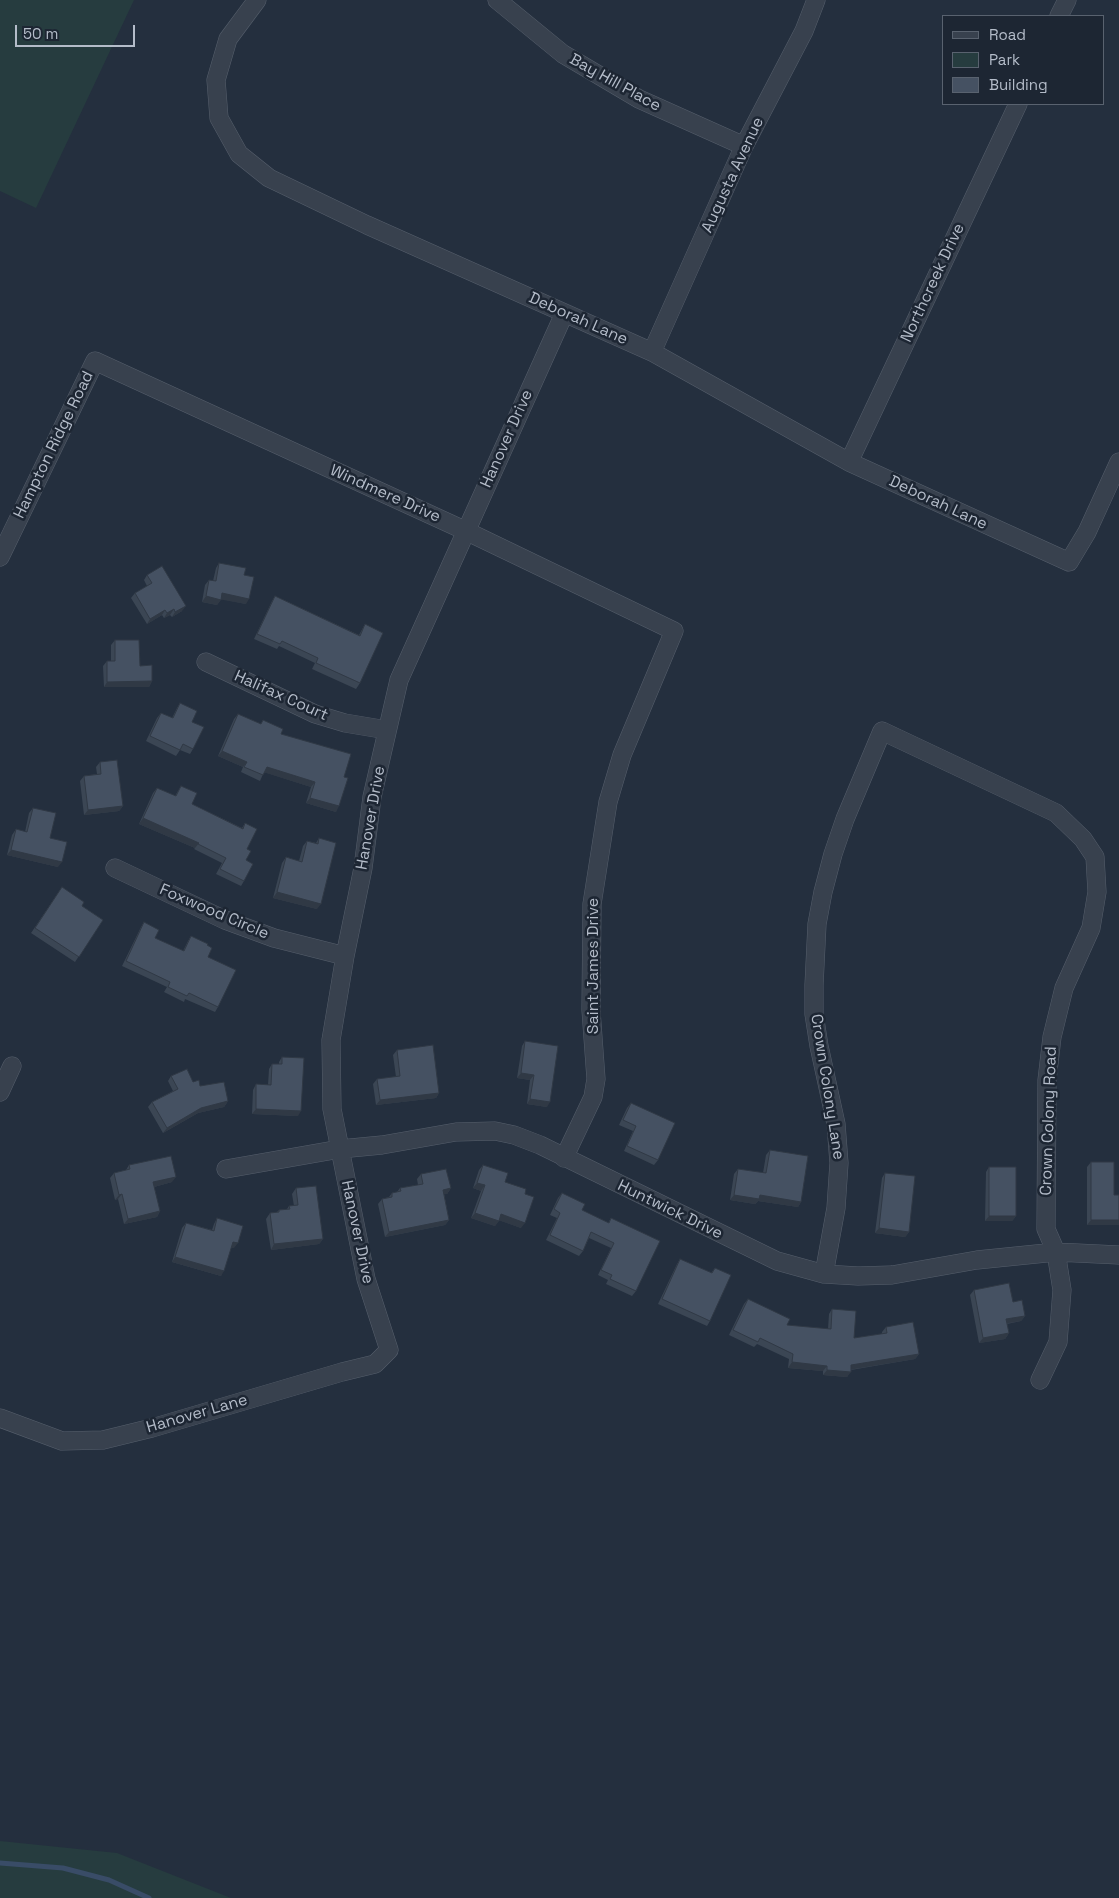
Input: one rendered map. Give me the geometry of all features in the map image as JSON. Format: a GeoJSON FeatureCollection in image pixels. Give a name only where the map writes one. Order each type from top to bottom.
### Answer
{"type":"FeatureCollection","features":[{"type":"Feature","properties":{"kind":"street","name":"Deborah Lane"},"geometry":{"type":"LineString","coordinates":[[257,0],[228,39],[216,80],[219,118],[239,154],[269,178],[367,225],[652,352],[849,462],[1069,562],[1087,532],[1119,462]]}},
{"type":"Feature","properties":{"kind":"street","name":"Bay Hill Place"},"geometry":{"type":"LineString","coordinates":[[497,0],[563,54],[639,99],[744,146]]}},
{"type":"Feature","properties":{"kind":"street","name":"Augusta Avenue"},"geometry":{"type":"LineString","coordinates":[[652,352],[744,146],[804,31],[816,0]]}},
{"type":"Feature","properties":{"kind":"street"},"geometry":{"type":"LineString","coordinates":[[1060,15],[1067,0]]}},
{"type":"Feature","properties":{"kind":"street","name":"Northcreek Drive"},"geometry":{"type":"LineString","coordinates":[[849,462],[1018,105]]}},
{"type":"Feature","properties":{"kind":"street","name":"Hanover Drive"},"geometry":{"type":"LineString","coordinates":[[389,1350],[366,1278],[332,1109],[331,1040],[345,956],[363,868],[372,797],[399,680],[564,314]]}},
{"type":"Feature","properties":{"kind":"street","name":"Windmere Drive"},"geometry":{"type":"LineString","coordinates":[[95,361],[466,531],[674,630]]}},
{"type":"Feature","properties":{"kind":"street","name":"Hampton Ridge Road"},"geometry":{"type":"LineString","coordinates":[[0,557],[95,361]]}},
{"type":"Feature","properties":{"kind":"street","name":"Saint James Drive"},"geometry":{"type":"LineString","coordinates":[[564,1158],[593,1097],[596,1079],[591,1010],[592,904],[608,802],[622,756],[674,630]]}},
{"type":"Feature","properties":{"kind":"street","name":"Halifax Court"},"geometry":{"type":"LineString","coordinates":[[206,662],[315,714],[345,723],[387,730]]}},
{"type":"Feature","properties":{"kind":"street","name":"Crown Colony Road"},"geometry":{"type":"LineString","coordinates":[[882,731],[1056,814],[1083,838],[1095,856],[1097,892],[1091,928],[1064,988],[1052,1037],[1047,1080],[1046,1230],[1056,1252],[1062,1290],[1058,1342],[1040,1380]]}},
{"type":"Feature","properties":{"kind":"street","name":"Crown Colony Lane"},"geometry":{"type":"LineString","coordinates":[[824,1274],[832,1237],[840,1163],[836,1124],[818,1046],[814,1014],[817,924],[833,854],[845,819],[882,731]]}},
{"type":"Feature","properties":{"kind":"street","name":"Foxwood Circle"},"geometry":{"type":"LineString","coordinates":[[115,868],[225,920],[274,938],[345,956]]}},
{"type":"Feature","properties":{"kind":"street"},"geometry":{"type":"LineString","coordinates":[[0,1092],[12,1066]]}},
{"type":"Feature","properties":{"kind":"street","name":"Huntwick Drive"},"geometry":{"type":"LineString","coordinates":[[226,1170],[340,1149],[382,1145],[456,1132],[494,1131],[514,1135],[777,1261],[824,1274],[892,1275],[994,1258],[1056,1252],[1119,1256]]}},
{"type":"Feature","properties":{"kind":"street","name":"Hanover Lane"},"geometry":{"type":"LineString","coordinates":[[0,1418],[62,1441],[103,1440],[152,1428],[375,1364],[389,1350]]}},
{"type":"Feature","properties":{"kind":"green space"},"geometry":{"type":"Polygon","coordinates":[[[0,0],[134,0],[36,208],[0,191],[0,0]]]}},
{"type":"Feature","properties":{"kind":"green space"},"geometry":{"type":"Polygon","coordinates":[[[0,1841],[117,1853],[231,1898],[0,1898],[0,1841]]]}},
{"type":"Feature","properties":{"kind":"building"},"geometry":{"type":"Polygon","coordinates":[[[219,563],[246,568],[244,575],[254,577],[249,599],[222,593],[221,600],[206,596],[209,580],[216,581],[219,563]]]}},
{"type":"Feature","properties":{"kind":"building"},"geometry":{"type":"Polygon","coordinates":[[[162,566],[186,606],[175,612],[174,609],[167,613],[165,610],[150,619],[135,593],[152,583],[147,575],[162,566]]]}},
{"type":"Feature","properties":{"kind":"building"},"geometry":{"type":"Polygon","coordinates":[[[275,596],[360,636],[365,624],[383,633],[360,683],[316,663],[318,658],[282,641],[280,644],[257,634],[275,596]]]}},
{"type":"Feature","properties":{"kind":"building"},"geometry":{"type":"Polygon","coordinates":[[[115,640],[139,640],[140,666],[152,665],[152,681],[107,682],[107,661],[115,661],[115,640]]]}},
{"type":"Feature","properties":{"kind":"building"},"geometry":{"type":"Polygon","coordinates":[[[180,703],[197,711],[192,722],[204,727],[193,749],[183,744],[180,750],[150,736],[161,713],[173,718],[180,703]]]}},
{"type":"Feature","properties":{"kind":"building"},"geometry":{"type":"Polygon","coordinates":[[[238,714],[261,724],[263,720],[283,729],[281,734],[351,754],[344,777],[348,778],[339,806],[310,798],[315,782],[267,767],[263,775],[244,767],[247,762],[222,751],[238,714]]]}},
{"type":"Feature","properties":{"kind":"building"},"geometry":{"type":"Polygon","coordinates":[[[117,760],[123,806],[88,810],[84,776],[101,774],[100,762],[117,760]]]}},
{"type":"Feature","properties":{"kind":"building"},"geometry":{"type":"Polygon","coordinates":[[[181,786],[197,793],[192,804],[243,829],[245,823],[257,829],[247,849],[251,851],[246,860],[253,864],[244,881],[220,869],[226,858],[199,843],[143,818],[157,788],[176,796],[181,786]]]}},
{"type":"Feature","properties":{"kind":"building"},"geometry":{"type":"Polygon","coordinates":[[[33,808],[56,813],[50,838],[67,842],[62,862],[11,850],[16,829],[27,832],[33,808]]]}},
{"type":"Feature","properties":{"kind":"building"},"geometry":{"type":"Polygon","coordinates":[[[319,838],[336,843],[321,904],[277,892],[286,857],[302,862],[307,841],[318,844],[319,838]]]}},
{"type":"Feature","properties":{"kind":"building"},"geometry":{"type":"Polygon","coordinates":[[[62,887],[84,902],[82,906],[103,920],[79,957],[35,928],[62,887]]]}},
{"type":"Feature","properties":{"kind":"building"},"geometry":{"type":"Polygon","coordinates":[[[144,922],[159,930],[155,938],[184,951],[191,936],[208,944],[212,948],[208,957],[236,970],[218,1007],[189,993],[187,996],[168,987],[170,982],[126,961],[144,922]]]}},
{"type":"Feature","properties":{"kind":"building"},"geometry":{"type":"Polygon","coordinates":[[[525,1041],[558,1046],[550,1102],[530,1099],[534,1075],[521,1073],[525,1041]]]}},
{"type":"Feature","properties":{"kind":"building"},"geometry":{"type":"Polygon","coordinates":[[[433,1045],[439,1093],[380,1100],[377,1079],[400,1076],[397,1050],[433,1045]]]}},
{"type":"Feature","properties":{"kind":"building"},"geometry":{"type":"Polygon","coordinates":[[[282,1057],[304,1058],[301,1111],[256,1109],[256,1084],[271,1085],[272,1064],[282,1064],[282,1057]]]}},
{"type":"Feature","properties":{"kind":"building"},"geometry":{"type":"Polygon","coordinates":[[[187,1069],[193,1082],[199,1080],[200,1086],[224,1082],[228,1101],[201,1108],[167,1128],[152,1102],[178,1089],[171,1076],[187,1069]]]}},
{"type":"Feature","properties":{"kind":"building"},"geometry":{"type":"Polygon","coordinates":[[[631,1103],[675,1123],[658,1160],[627,1146],[636,1126],[623,1120],[631,1103]]]}},
{"type":"Feature","properties":{"kind":"building"},"geometry":{"type":"Polygon","coordinates":[[[770,1150],[808,1156],[801,1202],[760,1195],[759,1199],[734,1195],[738,1169],[766,1173],[770,1150]]]}},
{"type":"Feature","properties":{"kind":"building"},"geometry":{"type":"Polygon","coordinates":[[[171,1156],[176,1177],[153,1182],[160,1211],[128,1219],[122,1194],[119,1195],[114,1173],[130,1169],[129,1165],[171,1156]]]}},
{"type":"Feature","properties":{"kind":"building"},"geometry":{"type":"Polygon","coordinates":[[[1091,1162],[1114,1162],[1114,1195],[1119,1195],[1119,1220],[1091,1220],[1091,1162]]]}},
{"type":"Feature","properties":{"kind":"building"},"geometry":{"type":"Polygon","coordinates":[[[483,1165],[508,1173],[505,1182],[526,1189],[525,1194],[534,1197],[525,1223],[501,1214],[499,1221],[475,1213],[485,1185],[477,1183],[483,1165]]]}},
{"type":"Feature","properties":{"kind":"building"},"geometry":{"type":"Polygon","coordinates":[[[989,1167],[1016,1167],[1016,1216],[989,1216],[989,1167]]]}},
{"type":"Feature","properties":{"kind":"building"},"geometry":{"type":"Polygon","coordinates":[[[446,1169],[451,1188],[443,1190],[449,1220],[389,1232],[382,1199],[392,1197],[392,1193],[401,1191],[400,1188],[423,1184],[421,1174],[446,1169]]]}},
{"type":"Feature","properties":{"kind":"building"},"geometry":{"type":"Polygon","coordinates":[[[885,1173],[915,1176],[909,1232],[879,1228],[885,1173]]]}},
{"type":"Feature","properties":{"kind":"building"},"geometry":{"type":"Polygon","coordinates":[[[316,1186],[323,1239],[274,1244],[270,1213],[290,1209],[289,1206],[298,1205],[296,1188],[316,1186]]]}},
{"type":"Feature","properties":{"kind":"building"},"geometry":{"type":"Polygon","coordinates":[[[562,1193],[585,1204],[582,1210],[609,1223],[611,1218],[660,1241],[636,1291],[610,1279],[612,1275],[601,1270],[614,1243],[591,1232],[583,1251],[550,1235],[560,1213],[554,1209],[562,1193]]]}},
{"type":"Feature","properties":{"kind":"building"},"geometry":{"type":"Polygon","coordinates":[[[217,1218],[243,1226],[238,1243],[233,1242],[224,1271],[175,1257],[186,1223],[214,1231],[217,1218]]]}},
{"type":"Feature","properties":{"kind":"building"},"geometry":{"type":"Polygon","coordinates":[[[680,1259],[712,1273],[715,1268],[731,1275],[710,1321],[662,1299],[680,1259]]]}},
{"type":"Feature","properties":{"kind":"building"},"geometry":{"type":"Polygon","coordinates":[[[1009,1283],[1013,1302],[1022,1300],[1025,1316],[1006,1319],[1009,1333],[983,1338],[974,1290],[1009,1283]]]}},
{"type":"Feature","properties":{"kind":"building"},"geometry":{"type":"Polygon","coordinates":[[[748,1299],[790,1319],[787,1325],[831,1329],[832,1309],[856,1311],[854,1338],[887,1333],[886,1327],[913,1322],[919,1354],[851,1365],[851,1372],[827,1370],[827,1366],[792,1362],[793,1354],[760,1338],[758,1342],[733,1330],[748,1299]]]}},
{"type":"Feature","properties":{"kind":"waterway"},"geometry":{"type":"LineString","coordinates":[[0,1863],[63,1868],[109,1880],[149,1898]]}}]}
